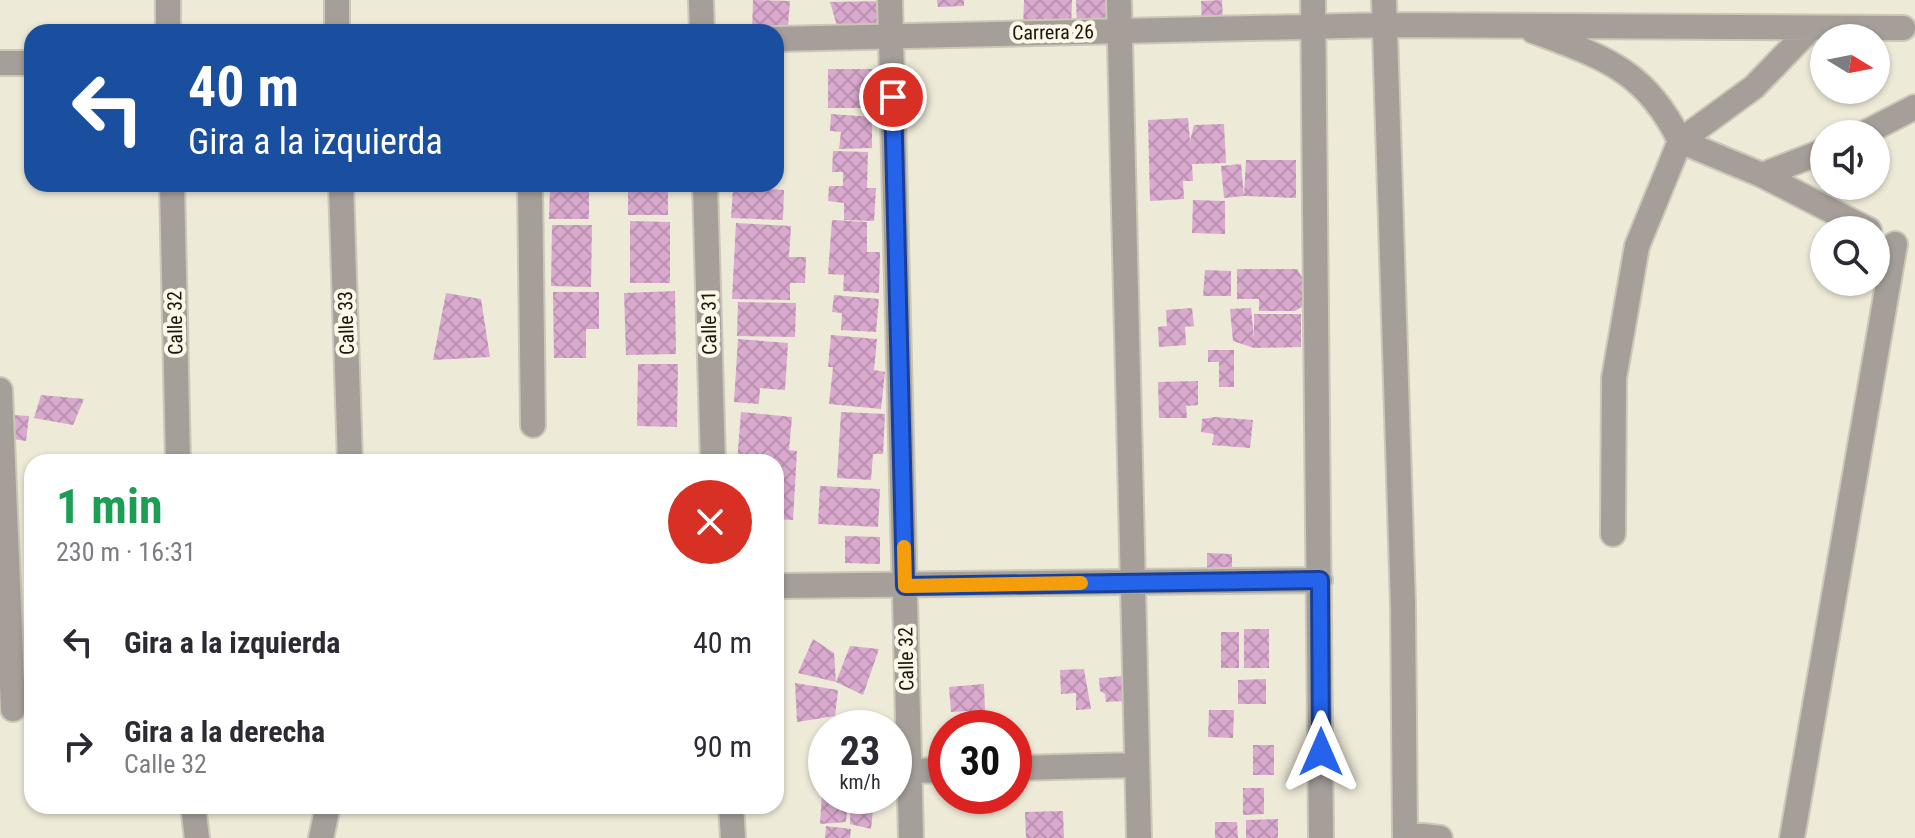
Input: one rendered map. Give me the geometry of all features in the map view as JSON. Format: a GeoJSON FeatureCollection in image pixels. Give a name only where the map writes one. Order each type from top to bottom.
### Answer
{"type":"FeatureCollection","features":[{"type":"Feature","properties":{"kind":"street"},"geometry":{"type":"LineString","coordinates":[[168,0],[168,24]]}},
{"type":"Feature","properties":{"kind":"street"},"geometry":{"type":"LineString","coordinates":[[337,0],[337,24]]}},
{"type":"Feature","properties":{"kind":"street"},"geometry":{"type":"LineString","coordinates":[[701,0],[702,24]]}},
{"type":"Feature","properties":{"kind":"street","name":"Calle 32"},"geometry":{"type":"LineString","coordinates":[[890,0],[908,710]]}},
{"type":"Feature","properties":{"kind":"street"},"geometry":{"type":"LineString","coordinates":[[1119,0],[1139,838]]}},
{"type":"Feature","properties":{"kind":"street"},"geometry":{"type":"LineString","coordinates":[[1313,0],[1322,27],[1321,838]]}},
{"type":"Feature","properties":{"kind":"street"},"geometry":{"type":"LineString","coordinates":[[1384,0],[1375,26],[1403,605],[1405,836],[1440,838]]}},
{"type":"Feature","properties":{"kind":"street"},"geometry":{"type":"LineString","coordinates":[[1516,25],[1590,52],[1632,75],[1664,108],[1680,141],[1762,175],[1842,216]]}},
{"type":"Feature","properties":{"kind":"street","name":"Carrera 26"},"geometry":{"type":"LineString","coordinates":[[784,39],[1375,26],[1810,28]]}},
{"type":"Feature","properties":{"kind":"street","name":"Carrera 26"},"geometry":{"type":"LineString","coordinates":[[1890,28],[1911,28]]}},
{"type":"Feature","properties":{"kind":"street"},"geometry":{"type":"LineString","coordinates":[[1613,534],[1614,378],[1637,246],[1680,141],[1754,87],[1810,29]]}},
{"type":"Feature","properties":{"kind":"street"},"geometry":{"type":"LineString","coordinates":[[0,63],[24,63]]}},
{"type":"Feature","properties":{"kind":"street"},"geometry":{"type":"LineString","coordinates":[[1890,120],[1915,107]]}},
{"type":"Feature","properties":{"kind":"street"},"geometry":{"type":"LineString","coordinates":[[1762,175],[1810,156]]}},
{"type":"Feature","properties":{"kind":"street","name":"Calle 32"},"geometry":{"type":"LineString","coordinates":[[172,192],[178,454]]}},
{"type":"Feature","properties":{"kind":"street","name":"Calle 33"},"geometry":{"type":"LineString","coordinates":[[341,192],[350,454]]}},
{"type":"Feature","properties":{"kind":"street"},"geometry":{"type":"LineString","coordinates":[[530,192],[533,425]]}},
{"type":"Feature","properties":{"kind":"street","name":"Calle 31"},"geometry":{"type":"LineString","coordinates":[[705,192],[713,454]]}},
{"type":"Feature","properties":{"kind":"street"},"geometry":{"type":"LineString","coordinates":[[1792,838],[1895,241]]}},
{"type":"Feature","properties":{"kind":"street"},"geometry":{"type":"LineString","coordinates":[[0,390],[13,709]]}},
{"type":"Feature","properties":{"kind":"street"},"geometry":{"type":"LineString","coordinates":[[784,586],[1320,580]]}},
{"type":"Feature","properties":{"kind":"street"},"geometry":{"type":"LineString","coordinates":[[1032,768],[1137,765]]}},
{"type":"Feature","properties":{"kind":"street"},"geometry":{"type":"LineString","coordinates":[[194,814],[197,838]]}},
{"type":"Feature","properties":{"kind":"street"},"geometry":{"type":"LineString","coordinates":[[321,838],[326,814]]}},
{"type":"Feature","properties":{"kind":"street"},"geometry":{"type":"LineString","coordinates":[[732,814],[733,838]]}},
{"type":"Feature","properties":{"kind":"street","name":"Calle 32"},"geometry":{"type":"LineString","coordinates":[[910,814],[911,838]]}},
{"type":"Feature","properties":{"kind":"building"},"geometry":{"type":"Polygon","coordinates":[[[753,0],[790,1],[787,37],[784,36],[784,24],[752,24],[753,0]]]}},
{"type":"Feature","properties":{"kind":"building"},"geometry":{"type":"Polygon","coordinates":[[[937,0],[964,0],[964,6],[938,7],[937,0]]]}},
{"type":"Feature","properties":{"kind":"building"},"geometry":{"type":"Polygon","coordinates":[[[1024,0],[1072,0],[1071,31],[1023,29],[1024,0]]]}},
{"type":"Feature","properties":{"kind":"building"},"geometry":{"type":"Polygon","coordinates":[[[1076,0],[1117,0],[1118,28],[1077,29],[1076,0]]]}},
{"type":"Feature","properties":{"kind":"building"},"geometry":{"type":"Polygon","coordinates":[[[1222,0],[1223,23],[1202,24],[1201,1],[1222,0]]]}},
{"type":"Feature","properties":{"kind":"building"},"geometry":{"type":"Polygon","coordinates":[[[885,1],[882,33],[837,26],[830,2],[885,1]]]}},
{"type":"Feature","properties":{"kind":"building"},"geometry":{"type":"Polygon","coordinates":[[[828,69],[875,69],[875,108],[828,108],[828,69]]]}},
{"type":"Feature","properties":{"kind":"building"},"geometry":{"type":"Polygon","coordinates":[[[831,114],[872,117],[872,148],[839,149],[841,132],[830,131],[831,114]]]}},
{"type":"Feature","properties":{"kind":"building"},"geometry":{"type":"Polygon","coordinates":[[[1188,118],[1190,141],[1194,125],[1224,124],[1226,163],[1192,164],[1193,181],[1183,181],[1184,199],[1150,201],[1148,120],[1188,118]]]}},
{"type":"Feature","properties":{"kind":"building"},"geometry":{"type":"Polygon","coordinates":[[[833,151],[868,152],[867,188],[876,188],[874,221],[844,220],[844,203],[828,201],[829,186],[843,186],[843,172],[832,172],[833,151]]]}},
{"type":"Feature","properties":{"kind":"building"},"geometry":{"type":"Polygon","coordinates":[[[1246,160],[1296,160],[1296,198],[1244,196],[1246,160]]]}},
{"type":"Feature","properties":{"kind":"building"},"geometry":{"type":"Polygon","coordinates":[[[1241,164],[1244,196],[1224,198],[1221,166],[1241,164]]]}},
{"type":"Feature","properties":{"kind":"building"},"geometry":{"type":"Polygon","coordinates":[[[550,192],[589,192],[589,219],[549,219],[550,192]]]}},
{"type":"Feature","properties":{"kind":"building"},"geometry":{"type":"Polygon","coordinates":[[[628,192],[668,192],[668,215],[628,215],[628,192]]]}},
{"type":"Feature","properties":{"kind":"building"},"geometry":{"type":"Polygon","coordinates":[[[733,192],[784,192],[783,220],[731,218],[733,192]]]}},
{"type":"Feature","properties":{"kind":"building"},"geometry":{"type":"Polygon","coordinates":[[[1193,200],[1225,201],[1225,234],[1192,233],[1193,200]]]}},
{"type":"Feature","properties":{"kind":"building"},"geometry":{"type":"Polygon","coordinates":[[[832,220],[867,222],[867,252],[880,252],[879,293],[843,291],[844,275],[828,274],[832,220]]]}},
{"type":"Feature","properties":{"kind":"building"},"geometry":{"type":"Polygon","coordinates":[[[630,221],[670,222],[670,283],[630,283],[630,221]]]}},
{"type":"Feature","properties":{"kind":"building"},"geometry":{"type":"Polygon","coordinates":[[[736,223],[791,226],[789,257],[806,257],[805,283],[790,283],[790,300],[732,299],[736,223]]]}},
{"type":"Feature","properties":{"kind":"building"},"geometry":{"type":"Polygon","coordinates":[[[552,225],[592,225],[591,287],[551,286],[552,225]]]}},
{"type":"Feature","properties":{"kind":"building"},"geometry":{"type":"Polygon","coordinates":[[[1237,269],[1297,269],[1315,299],[1295,311],[1259,311],[1259,299],[1237,299],[1237,269]]]}},
{"type":"Feature","properties":{"kind":"building"},"geometry":{"type":"Polygon","coordinates":[[[1205,270],[1231,271],[1231,296],[1203,296],[1205,270]]]}},
{"type":"Feature","properties":{"kind":"building"},"geometry":{"type":"Polygon","coordinates":[[[675,291],[676,354],[626,355],[624,293],[675,291]]]}},
{"type":"Feature","properties":{"kind":"building"},"geometry":{"type":"Polygon","coordinates":[[[553,292],[599,292],[599,329],[586,329],[586,358],[554,358],[553,292]]]}},
{"type":"Feature","properties":{"kind":"building"},"geometry":{"type":"Polygon","coordinates":[[[446,293],[481,299],[490,357],[433,360],[446,293]]]}},
{"type":"Feature","properties":{"kind":"building"},"geometry":{"type":"Polygon","coordinates":[[[834,295],[879,299],[876,332],[841,330],[842,313],[832,312],[834,295]]]}},
{"type":"Feature","properties":{"kind":"building"},"geometry":{"type":"Polygon","coordinates":[[[738,302],[796,303],[795,337],[737,336],[738,302]]]}},
{"type":"Feature","properties":{"kind":"building"},"geometry":{"type":"Polygon","coordinates":[[[1192,308],[1194,326],[1185,327],[1186,345],[1159,347],[1158,327],[1167,326],[1166,310],[1192,308]]]}},
{"type":"Feature","properties":{"kind":"building"},"geometry":{"type":"Polygon","coordinates":[[[1251,308],[1254,338],[1254,314],[1301,314],[1301,347],[1254,348],[1233,341],[1230,309],[1251,308]]]}},
{"type":"Feature","properties":{"kind":"building"},"geometry":{"type":"Polygon","coordinates":[[[831,335],[877,339],[874,370],[885,372],[881,409],[829,404],[833,367],[828,367],[831,335]]]}},
{"type":"Feature","properties":{"kind":"building"},"geometry":{"type":"Polygon","coordinates":[[[738,339],[788,343],[785,390],[760,388],[759,404],[734,402],[738,339]]]}},
{"type":"Feature","properties":{"kind":"building"},"geometry":{"type":"Polygon","coordinates":[[[1208,350],[1234,350],[1234,387],[1219,387],[1219,362],[1208,362],[1208,350]]]}},
{"type":"Feature","properties":{"kind":"building"},"geometry":{"type":"Polygon","coordinates":[[[638,364],[678,364],[677,427],[637,426],[638,364]]]}},
{"type":"Feature","properties":{"kind":"building"},"geometry":{"type":"Polygon","coordinates":[[[1198,381],[1198,405],[1186,406],[1187,418],[1159,418],[1158,382],[1198,381]]]}},
{"type":"Feature","properties":{"kind":"building"},"geometry":{"type":"Polygon","coordinates":[[[41,395],[84,399],[73,425],[34,418],[41,395]]]}},
{"type":"Feature","properties":{"kind":"building"},"geometry":{"type":"Polygon","coordinates":[[[741,412],[792,417],[789,450],[797,451],[793,520],[784,519],[784,454],[738,454],[741,412]]]}},
{"type":"Feature","properties":{"kind":"building"},"geometry":{"type":"Polygon","coordinates":[[[841,412],[885,414],[883,454],[873,454],[871,480],[837,478],[841,412]]]}},
{"type":"Feature","properties":{"kind":"building"},"geometry":{"type":"Polygon","coordinates":[[[12,415],[29,416],[26,441],[6,438],[12,415]]]}},
{"type":"Feature","properties":{"kind":"building"},"geometry":{"type":"Polygon","coordinates":[[[1202,419],[1253,420],[1250,448],[1212,445],[1214,434],[1201,432],[1202,419]]]}},
{"type":"Feature","properties":{"kind":"building"},"geometry":{"type":"Polygon","coordinates":[[[820,486],[880,489],[878,527],[818,524],[820,486]]]}},
{"type":"Feature","properties":{"kind":"building"},"geometry":{"type":"Polygon","coordinates":[[[845,536],[880,537],[880,564],[845,563],[845,536]]]}},
{"type":"Feature","properties":{"kind":"building"},"geometry":{"type":"Polygon","coordinates":[[[1207,553],[1232,554],[1232,575],[1207,575],[1207,553]]]}},
{"type":"Feature","properties":{"kind":"building"},"geometry":{"type":"Polygon","coordinates":[[[1244,629],[1269,629],[1269,668],[1244,668],[1244,629]]]}},
{"type":"Feature","properties":{"kind":"building"},"geometry":{"type":"Polygon","coordinates":[[[1221,632],[1239,632],[1239,668],[1221,668],[1221,632]]]}},
{"type":"Feature","properties":{"kind":"building"},"geometry":{"type":"Polygon","coordinates":[[[813,639],[834,653],[836,682],[798,673],[813,639]]]}},
{"type":"Feature","properties":{"kind":"building"},"geometry":{"type":"Polygon","coordinates":[[[850,646],[879,649],[863,695],[836,682],[850,646]]]}},
{"type":"Feature","properties":{"kind":"building"},"geometry":{"type":"Polygon","coordinates":[[[1084,669],[1091,709],[1076,710],[1076,693],[1061,694],[1060,670],[1084,669]]]}},
{"type":"Feature","properties":{"kind":"building"},"geometry":{"type":"Polygon","coordinates":[[[1122,676],[1123,701],[1106,702],[1105,694],[1100,691],[1099,678],[1122,676]]]}},
{"type":"Feature","properties":{"kind":"building"},"geometry":{"type":"Polygon","coordinates":[[[1266,679],[1266,704],[1238,704],[1238,680],[1266,679]]]}},
{"type":"Feature","properties":{"kind":"building"},"geometry":{"type":"Polygon","coordinates":[[[795,683],[838,690],[836,710],[808,710],[808,720],[797,722],[795,683]]]}},
{"type":"Feature","properties":{"kind":"building"},"geometry":{"type":"Polygon","coordinates":[[[984,684],[985,710],[951,710],[949,687],[984,684]]]}},
{"type":"Feature","properties":{"kind":"building"},"geometry":{"type":"Polygon","coordinates":[[[1209,710],[1234,710],[1233,738],[1208,737],[1209,710]]]}},
{"type":"Feature","properties":{"kind":"building"},"geometry":{"type":"Polygon","coordinates":[[[1253,745],[1274,745],[1274,775],[1253,775],[1253,745]]]}},
{"type":"Feature","properties":{"kind":"building"},"geometry":{"type":"Polygon","coordinates":[[[1243,788],[1264,788],[1264,814],[1243,815],[1243,788]]]}},
{"type":"Feature","properties":{"kind":"building"},"geometry":{"type":"Polygon","coordinates":[[[1063,811],[1064,838],[1026,838],[1025,814],[1063,811]]]}},
{"type":"Feature","properties":{"kind":"building"},"geometry":{"type":"Polygon","coordinates":[[[821,814],[847,814],[846,822],[820,824],[821,814]]]}},
{"type":"Feature","properties":{"kind":"building"},"geometry":{"type":"Polygon","coordinates":[[[850,814],[873,814],[871,829],[850,824],[850,814]]]}},
{"type":"Feature","properties":{"kind":"building"},"geometry":{"type":"Polygon","coordinates":[[[1278,819],[1278,838],[1246,838],[1246,820],[1278,819]]]}},
{"type":"Feature","properties":{"kind":"building"},"geometry":{"type":"Polygon","coordinates":[[[1215,822],[1237,822],[1238,838],[1215,838],[1215,822]]]}},
{"type":"Feature","properties":{"kind":"building"},"geometry":{"type":"Polygon","coordinates":[[[826,826],[851,829],[850,838],[825,838],[826,826]]]}},
{"type":"Feature","properties":{"kind":"slow traffic"},"geometry":{"type":"LineString","coordinates":[[904,547],[905,586],[1081,583]]}},
{"type":"Feature","properties":{"kind":"route"},"geometry":{"type":"LineString","coordinates":[[893,97],[905,586],[1320,580],[1321,752]]}}]}
